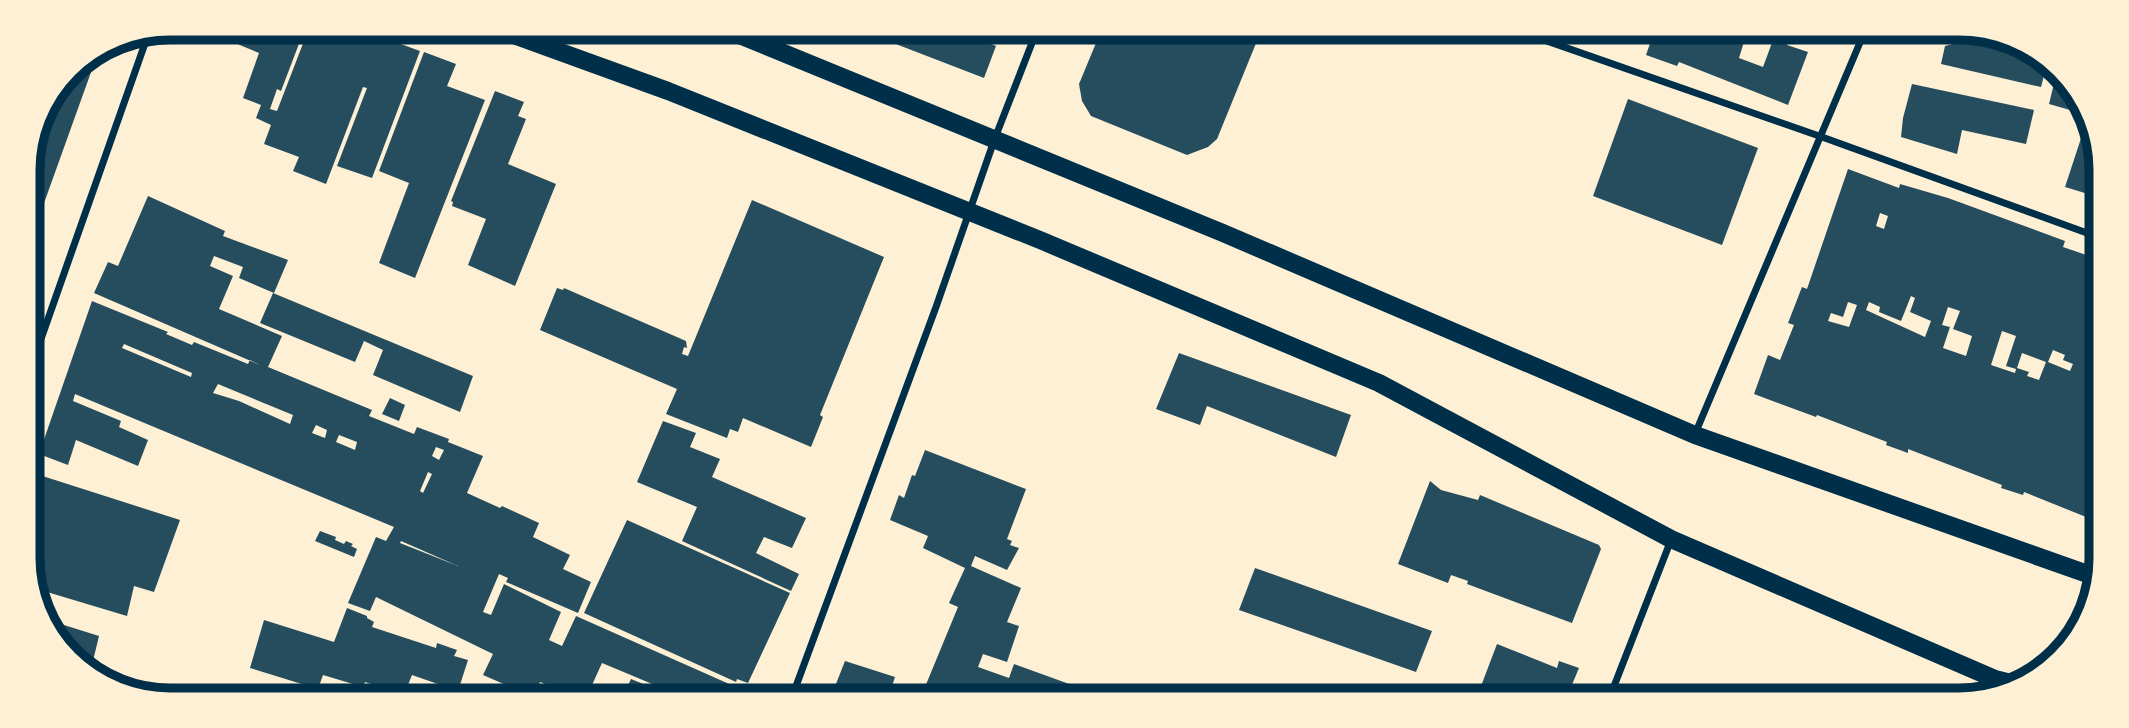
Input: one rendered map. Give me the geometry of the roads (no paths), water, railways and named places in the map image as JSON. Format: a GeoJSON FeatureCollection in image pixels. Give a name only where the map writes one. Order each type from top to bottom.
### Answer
{"type":"FeatureCollection","features":[{"type":"Feature","properties":{"kind":"main road"},"geometry":{"type":"LineString","coordinates":[[527,40],[668,91],[970,212],[1379,383],[1671,539],[2002,681]]}},
{"type":"Feature","properties":{"kind":"main road"},"geometry":{"type":"LineString","coordinates":[[752,40],[1211,228],[1695,435],[2088,575]]}},
{"type":"Feature","properties":{"kind":"street"},"geometry":{"type":"LineString","coordinates":[[795,688],[1033,40]]}},
{"type":"Feature","properties":{"kind":"street"},"geometry":{"type":"LineString","coordinates":[[1544,40],[1822,136],[2089,234]]}},
{"type":"Feature","properties":{"kind":"street"},"geometry":{"type":"LineString","coordinates":[[1695,435],[1861,40]]}},
{"type":"Feature","properties":{"kind":"street"},"geometry":{"type":"LineString","coordinates":[[41,340],[145,43]]}},
{"type":"Feature","properties":{"kind":"street"},"geometry":{"type":"LineString","coordinates":[[1614,687],[1671,539]]}}]}
